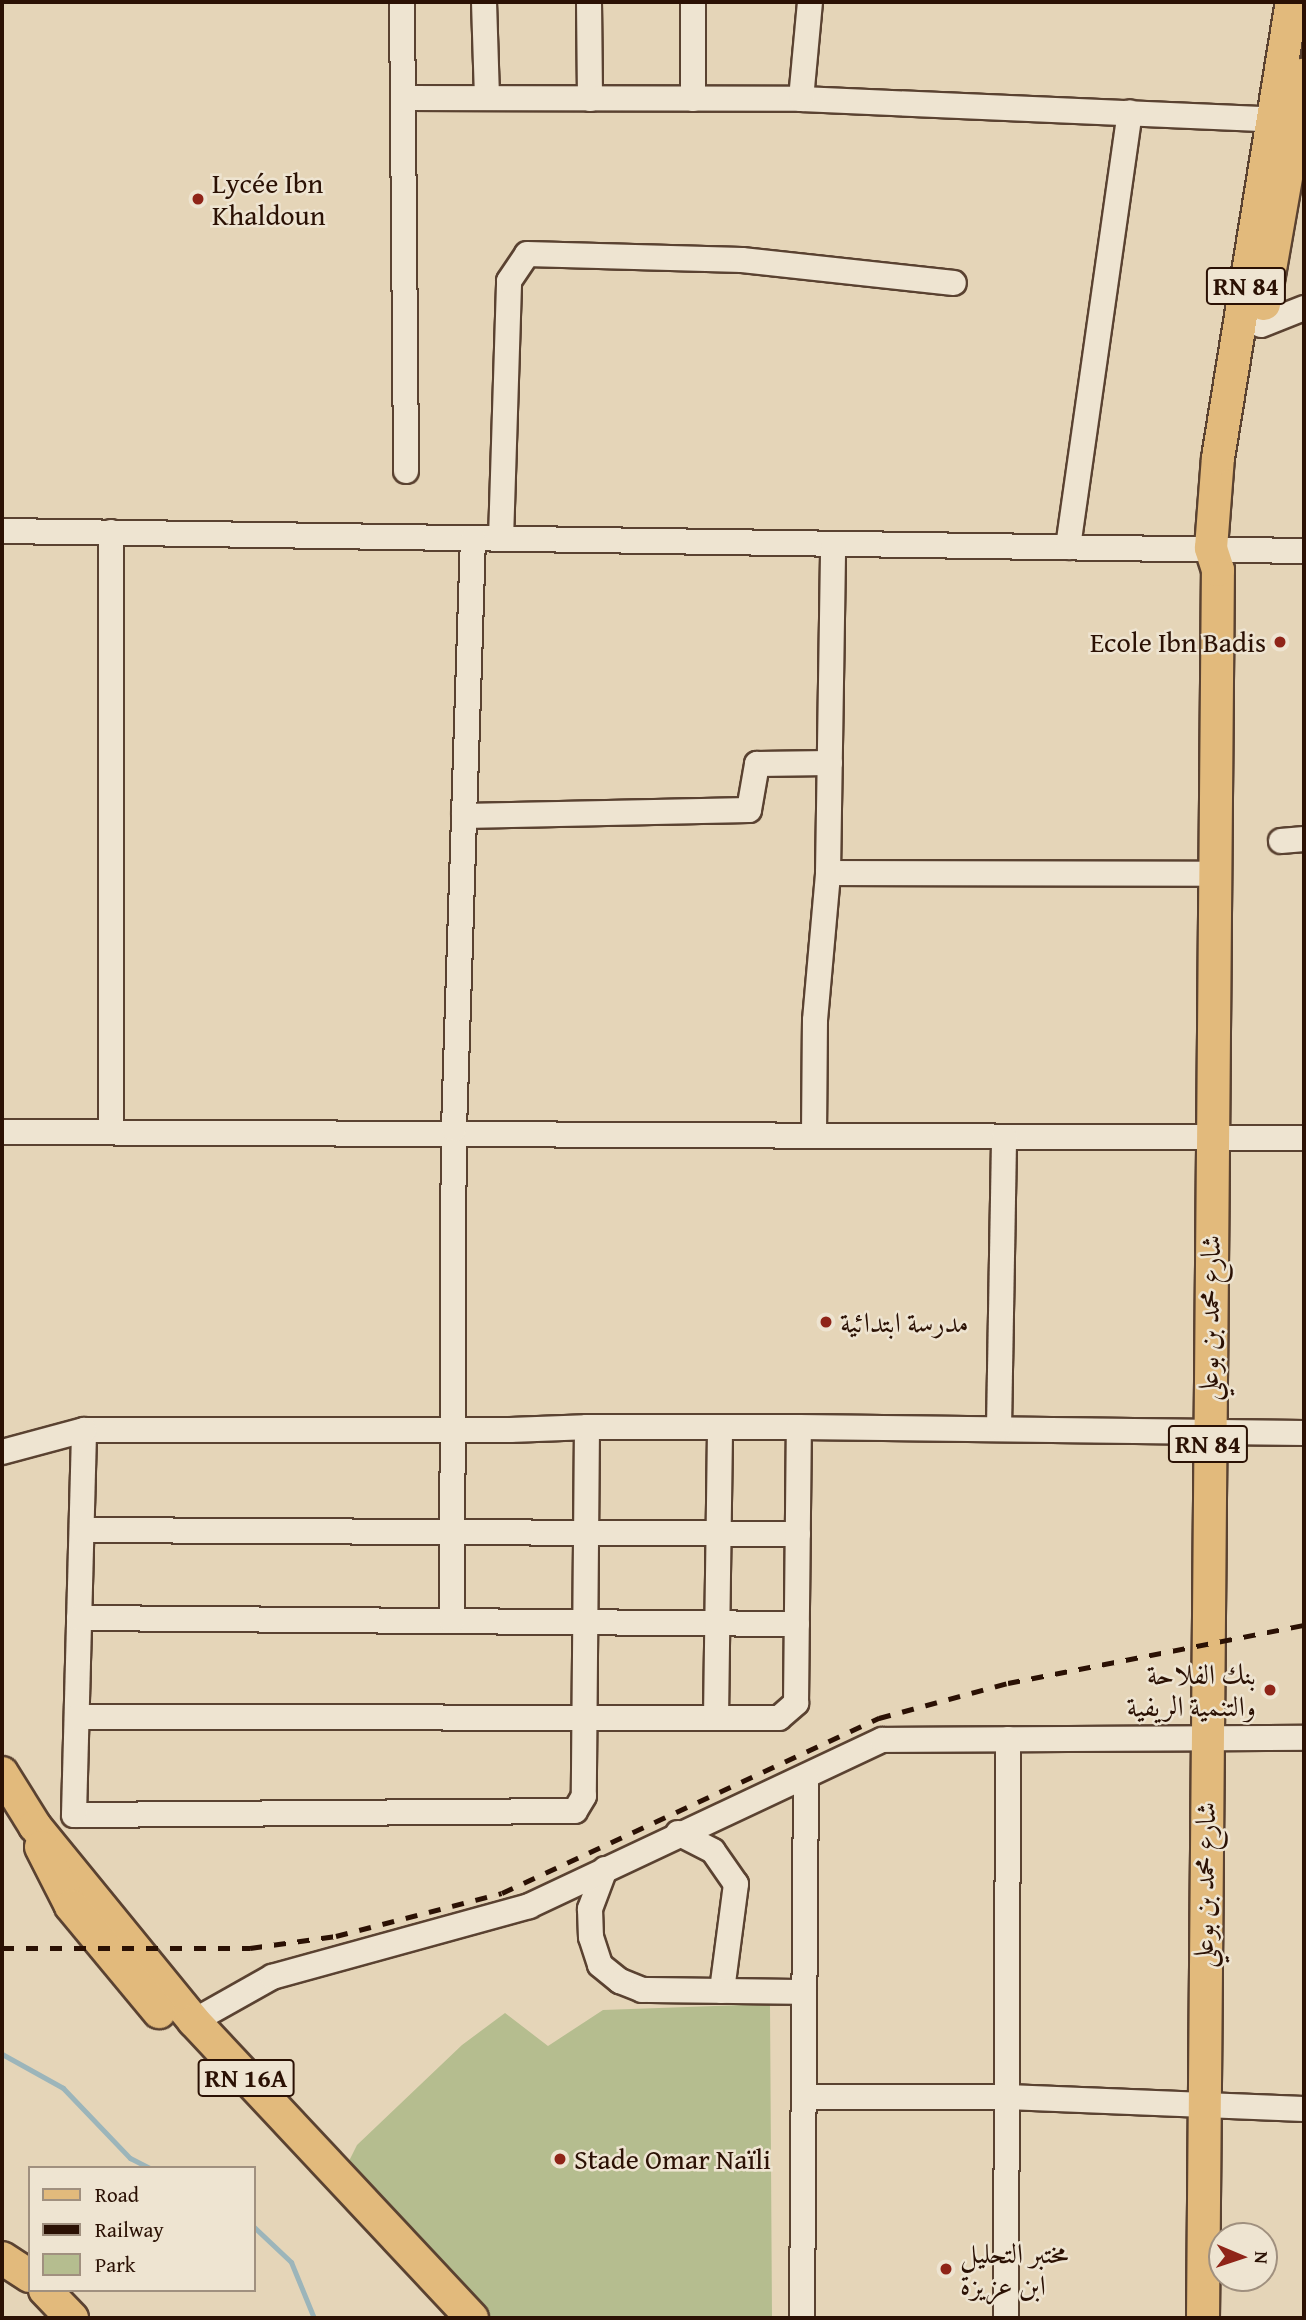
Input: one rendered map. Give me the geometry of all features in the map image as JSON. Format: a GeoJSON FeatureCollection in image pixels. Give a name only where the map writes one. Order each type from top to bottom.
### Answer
{"type":"FeatureCollection","features":[{"type":"Feature","properties":{"kind":"main road","name":"RN 84"},"geometry":{"type":"LineString","coordinates":[[1219,555],[1261,324],[1291,120],[1292,2]]}},
{"type":"Feature","properties":{"kind":"main road","name":"RN 84"},"geometry":{"type":"LineString","coordinates":[[1219,555],[1218,458],[1291,120],[1304,74]]}},
{"type":"Feature","properties":{"kind":"main road","name":"شارع محمد بن بوعلي"},"geometry":{"type":"LineString","coordinates":[[1203,2318],[1201,2108],[1212,874],[1219,555]]}},
{"type":"Feature","properties":{"kind":"main road","name":"RN 16A"},"geometry":{"type":"LineString","coordinates":[[2,1773],[35,1826],[194,2021],[472,2318]]}},
{"type":"Feature","properties":{"kind":"main road"},"geometry":{"type":"LineString","coordinates":[[35,1826],[62,1891],[122,1969],[443,2318]]}},
{"type":"Feature","properties":{"kind":"main road"},"geometry":{"type":"LineString","coordinates":[[2,2258],[28,2275]]}},
{"type":"Feature","properties":{"kind":"main road"},"geometry":{"type":"LineString","coordinates":[[47,2292],[72,2318]]}},
{"type":"Feature","properties":{"kind":"street"},"geometry":{"type":"LineString","coordinates":[[402,2],[406,471]]}},
{"type":"Feature","properties":{"kind":"street"},"geometry":{"type":"LineString","coordinates":[[484,2],[486,96]]}},
{"type":"Feature","properties":{"kind":"street"},"geometry":{"type":"LineString","coordinates":[[589,2],[590,99]]}},
{"type":"Feature","properties":{"kind":"street"},"geometry":{"type":"LineString","coordinates":[[693,2],[693,99]]}},
{"type":"Feature","properties":{"kind":"street"},"geometry":{"type":"LineString","coordinates":[[801,99],[810,2]]}},
{"type":"Feature","properties":{"kind":"street"},"geometry":{"type":"LineString","coordinates":[[404,98],[486,96],[801,99],[1291,120]]}},
{"type":"Feature","properties":{"kind":"street"},"geometry":{"type":"LineString","coordinates":[[1068,547],[1130,112]]}},
{"type":"Feature","properties":{"kind":"street"},"geometry":{"type":"LineString","coordinates":[[501,539],[509,281],[527,254],[742,260],[954,283]]}},
{"type":"Feature","properties":{"kind":"street"},"geometry":{"type":"LineString","coordinates":[[1261,324],[1304,307]]}},
{"type":"Feature","properties":{"kind":"street"},"geometry":{"type":"LineString","coordinates":[[2,531],[1068,547],[1219,555],[1304,551]]}},
{"type":"Feature","properties":{"kind":"street"},"geometry":{"type":"LineString","coordinates":[[111,532],[111,1131]]}},
{"type":"Feature","properties":{"kind":"street"},"geometry":{"type":"LineString","coordinates":[[452,1621],[455,1430],[454,1129],[473,538]]}},
{"type":"Feature","properties":{"kind":"street"},"geometry":{"type":"LineString","coordinates":[[814,1135],[815,1020],[828,873],[833,545]]}},
{"type":"Feature","properties":{"kind":"street"},"geometry":{"type":"LineString","coordinates":[[464,816],[749,810],[757,764],[830,762]]}},
{"type":"Feature","properties":{"kind":"street"},"geometry":{"type":"LineString","coordinates":[[828,873],[1212,874]]}},
{"type":"Feature","properties":{"kind":"street"},"geometry":{"type":"LineString","coordinates":[[2,1132],[454,1129],[1004,1138],[1304,1138]]}},
{"type":"Feature","properties":{"kind":"street"},"geometry":{"type":"LineString","coordinates":[[999,1428],[1004,1138]]}},
{"type":"Feature","properties":{"kind":"street"},"geometry":{"type":"LineString","coordinates":[[84,1430],[74,1815],[575,1811],[584,1796],[583,1718],[589,1532],[587,1427]]}},
{"type":"Feature","properties":{"kind":"street"},"geometry":{"type":"LineString","coordinates":[[77,1717],[779,1718],[796,1703],[799,1427]]}},
{"type":"Feature","properties":{"kind":"street"},"geometry":{"type":"LineString","coordinates":[[2,1452],[84,1430],[799,1427],[1208,1429],[1304,1433]]}},
{"type":"Feature","properties":{"kind":"street"},"geometry":{"type":"LineString","coordinates":[[716,1718],[713,1623],[720,1428]]}},
{"type":"Feature","properties":{"kind":"street"},"geometry":{"type":"LineString","coordinates":[[82,1530],[798,1534]]}},
{"type":"Feature","properties":{"kind":"street"},"geometry":{"type":"LineString","coordinates":[[79,1618],[797,1624]]}},
{"type":"Feature","properties":{"kind":"street"},"geometry":{"type":"LineString","coordinates":[[194,2021],[272,1977],[529,1906],[678,1833],[806,1777],[882,1740],[1304,1738]]}},
{"type":"Feature","properties":{"kind":"street"},"geometry":{"type":"LineString","coordinates":[[1006,2318],[1008,1739]]}},
{"type":"Feature","properties":{"kind":"street"},"geometry":{"type":"LineString","coordinates":[[802,2318],[806,1777]]}},
{"type":"Feature","properties":{"kind":"street"},"geometry":{"type":"LineString","coordinates":[[678,1833],[713,1851],[736,1884],[722,1991]]}},
{"type":"Feature","properties":{"kind":"street"},"geometry":{"type":"LineString","coordinates":[[605,1869],[590,1909],[600,1965],[642,1990],[804,1992]]}},
{"type":"Feature","properties":{"kind":"street"},"geometry":{"type":"LineString","coordinates":[[804,2097],[1007,2097],[1201,2108],[1304,2109]]}},
{"type":"Feature","properties":{"kind":"green space","name":"Stade Omar Naïli"},"geometry":{"type":"Polygon","coordinates":[[[770,2004],[772,2318],[488,2318],[343,2173],[357,2145],[462,2045],[505,2013],[548,2046],[603,2010],[770,2004]]]}},
{"type":"Feature","properties":{"kind":"waterway"},"geometry":{"type":"LineString","coordinates":[[2,2054],[63,2088],[130,2158],[146,2166]]}},
{"type":"Feature","properties":{"kind":"waterway"},"geometry":{"type":"LineString","coordinates":[[256,2229],[291,2262],[314,2318]]}},
{"type":"Feature","properties":{"kind":"railway"},"geometry":{"type":"LineString","coordinates":[[2,1948],[250,1948],[336,1936],[502,1893],[879,1718],[1008,1683],[1304,1625]]}},
{"type":"Feature","properties":{"kind":"place","name":"Lycée Ibn Khaldoun"},"geometry":{"type":"Point","coordinates":[198,199]}},
{"type":"Feature","properties":{"kind":"place","name":"Ecole Ibn Badis"},"geometry":{"type":"Point","coordinates":[1280,642]}},
{"type":"Feature","properties":{"kind":"place","name":"مدرسة ابتدائية"},"geometry":{"type":"Point","coordinates":[826,1322]}},
{"type":"Feature","properties":{"kind":"place","name":"بنك الفلاحة والتنمية الريفية"},"geometry":{"type":"Point","coordinates":[1270,1690]}},
{"type":"Feature","properties":{"kind":"place","name":"Stade Omar Naïli"},"geometry":{"type":"Point","coordinates":[560,2159]}},
{"type":"Feature","properties":{"kind":"place","name":"مختبر التحليل ابن عزيزة"},"geometry":{"type":"Point","coordinates":[946,2269]}}]}
